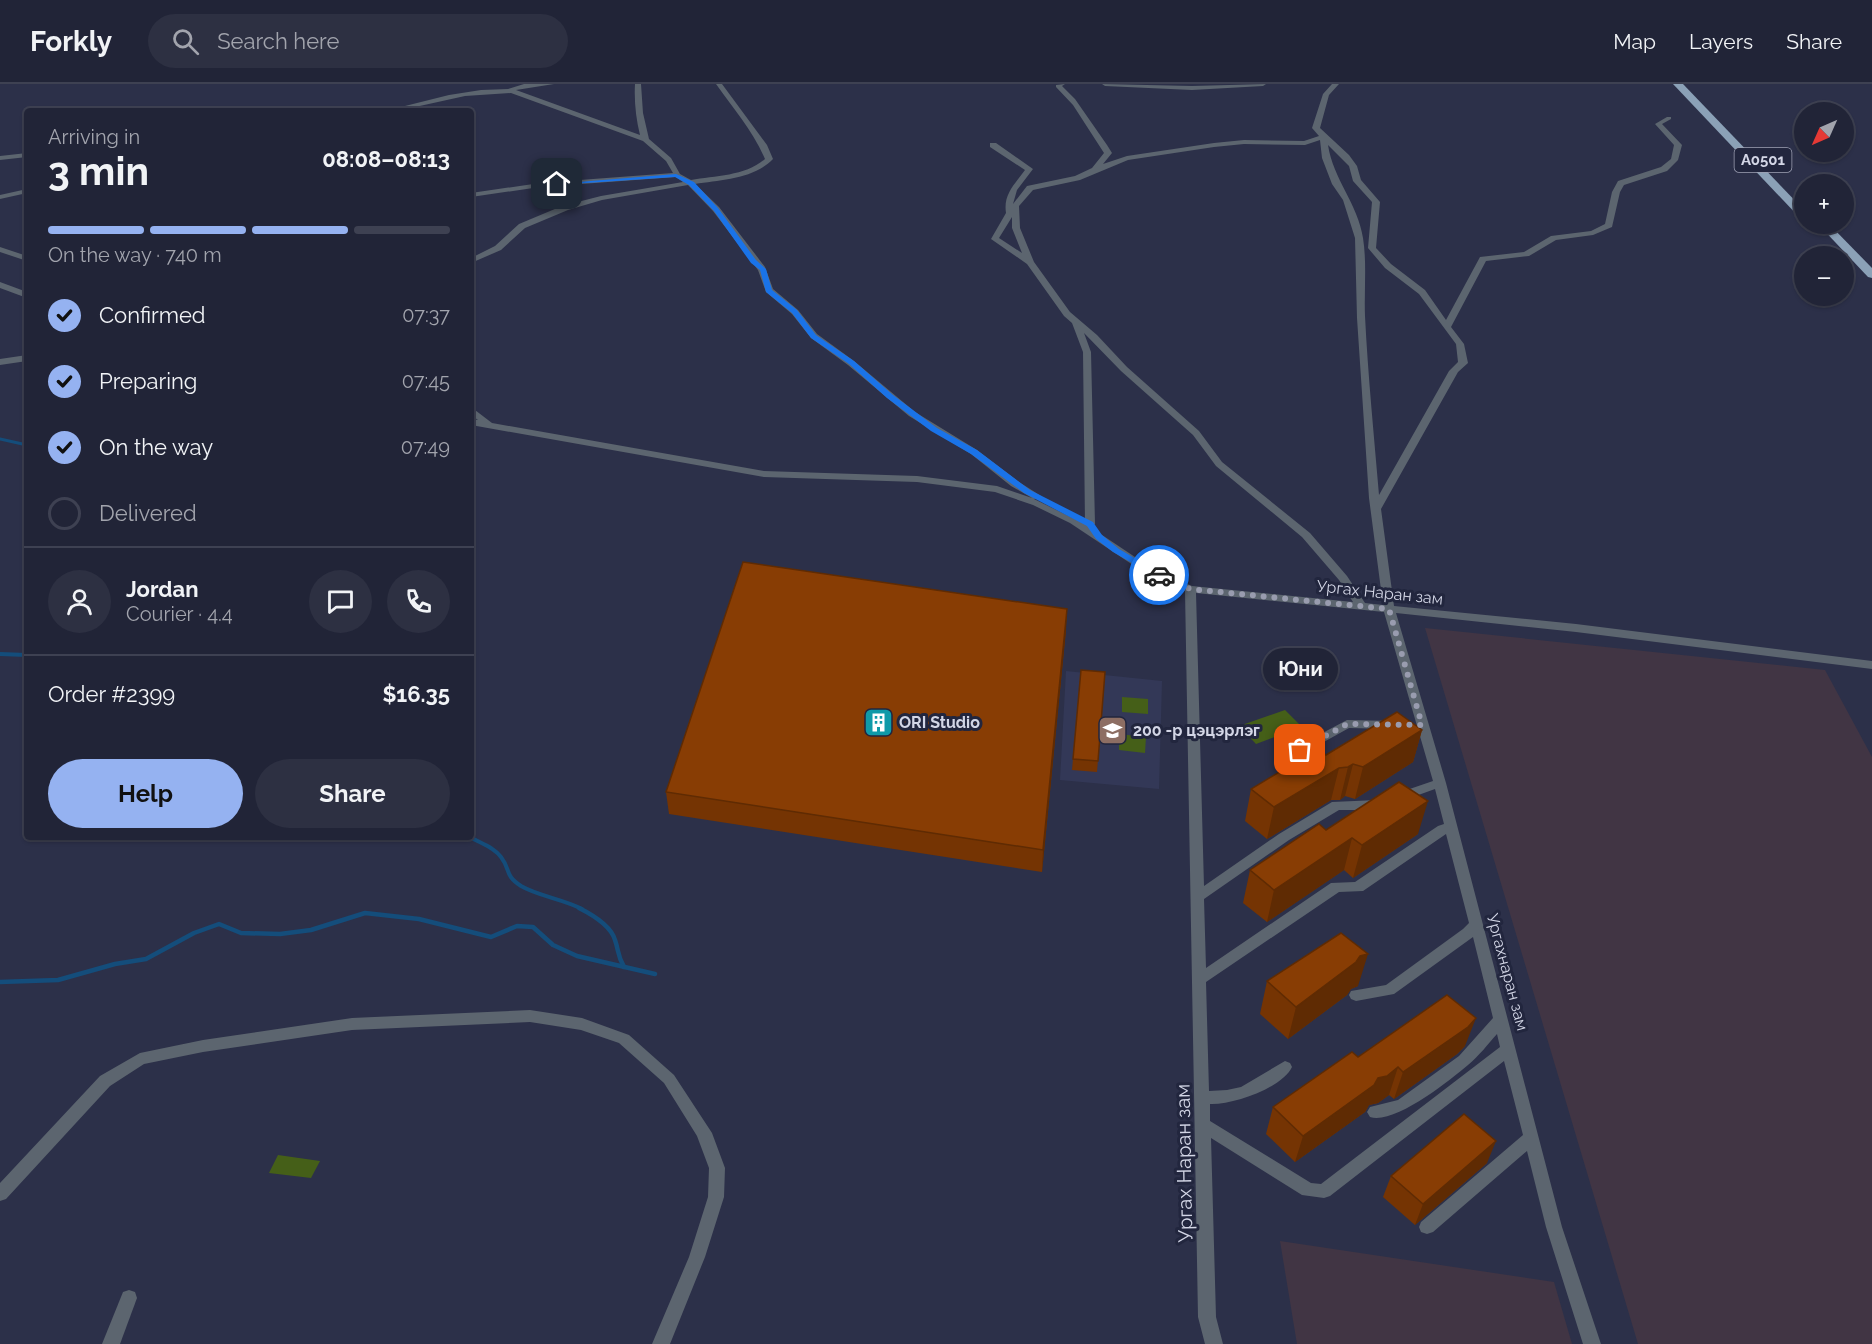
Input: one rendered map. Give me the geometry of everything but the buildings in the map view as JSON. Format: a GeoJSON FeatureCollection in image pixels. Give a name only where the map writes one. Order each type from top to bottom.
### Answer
{"type":"FeatureCollection","features":[{"type":"Feature","properties":{"kind":"highway","name":"A0501"},"geometry":{"type":"LineString","coordinates":[[1678,84],[1794,206]]}},
{"type":"Feature","properties":{"kind":"highway","name":"A0501"},"geometry":{"type":"LineString","coordinates":[[1689,84],[1794,194]]}},
{"type":"Feature","properties":{"kind":"highway"},"geometry":{"type":"LineString","coordinates":[[1821,234],[1833,246]]}},
{"type":"Feature","properties":{"kind":"highway"},"geometry":{"type":"LineString","coordinates":[[1833,234],[1872,275]]}},
{"type":"Feature","properties":{"kind":"highway"},"geometry":{"type":"LineString","coordinates":[[1854,268],[1872,287]]}},
{"type":"Feature","properties":{"kind":"street"},"geometry":{"type":"LineString","coordinates":[[504,84],[520,94],[644,139],[674,165],[676,175]]}},
{"type":"Feature","properties":{"kind":"street"},"geometry":{"type":"LineString","coordinates":[[511,89],[533,84]]}},
{"type":"Feature","properties":{"kind":"street"},"geometry":{"type":"LineString","coordinates":[[511,89],[551,84]]}},
{"type":"Feature","properties":{"kind":"street"},"geometry":{"type":"LineString","coordinates":[[639,84],[638,108],[644,139]]}},
{"type":"Feature","properties":{"kind":"street"},"geometry":{"type":"LineString","coordinates":[[474,260],[498,248],[522,226],[565,208],[601,198],[736,176],[760,167],[769,159],[763,145],[718,84]]}},
{"type":"Feature","properties":{"kind":"street"},"geometry":{"type":"LineString","coordinates":[[1062,84],[1058,86],[1078,104],[1087,122],[1106,147],[1108,153],[1096,169]]}},
{"type":"Feature","properties":{"kind":"street"},"geometry":{"type":"LineString","coordinates":[[1105,84],[1192,88],[1263,84]]}},
{"type":"Feature","properties":{"kind":"street","name":"Ургахнаран зам"},"geometry":{"type":"LineString","coordinates":[[1336,84],[1326,94],[1316,128],[1323,137],[1329,166],[1336,184],[1347,201],[1359,238],[1361,318],[1374,498],[1389,609],[1412,725],[1440,783],[1554,1227],[1592,1344]]}},
{"type":"Feature","properties":{"kind":"street"},"geometry":{"type":"LineString","coordinates":[[400,108],[424,102],[501,91],[520,94]]}},
{"type":"Feature","properties":{"kind":"street"},"geometry":{"type":"LineString","coordinates":[[1447,327],[1483,259],[1526,254],[1554,238],[1593,233],[1609,225],[1616,192],[1621,183],[1664,169],[1674,160],[1677,145],[1658,124],[1669,118]]}},
{"type":"Feature","properties":{"kind":"street"},"geometry":{"type":"LineString","coordinates":[[1015,206],[1030,188],[1077,178],[1127,158],[1245,142],[1305,143],[1323,137],[1347,157],[1356,173],[1357,181],[1376,202],[1372,248],[1388,266],[1422,292],[1460,344],[1463,363],[1454,371],[1377,507]]}},
{"type":"Feature","properties":{"kind":"street"},"geometry":{"type":"LineString","coordinates":[[993,146],[1029,169],[1009,196],[1010,213],[995,239],[1030,262]]}},
{"type":"Feature","properties":{"kind":"street"},"geometry":{"type":"LineString","coordinates":[[0,158],[24,155]]}},
{"type":"Feature","properties":{"kind":"street"},"geometry":{"type":"LineString","coordinates":[[474,195],[540,185],[676,175],[691,184],[716,210],[762,269],[769,290],[795,312],[814,336],[934,430],[974,452],[1027,491],[1090,524],[1099,537]]}},
{"type":"Feature","properties":{"kind":"street"},"geometry":{"type":"LineString","coordinates":[[1017,185],[1032,181],[1060,181]]}},
{"type":"Feature","properties":{"kind":"street"},"geometry":{"type":"LineString","coordinates":[[1017,185],[1016,228],[1030,262],[1075,322],[1196,433],[1219,464],[1305,535],[1343,578],[1362,607]]}},
{"type":"Feature","properties":{"kind":"street"},"geometry":{"type":"LineString","coordinates":[[0,197],[24,193]]}},
{"type":"Feature","properties":{"kind":"street"},"geometry":{"type":"LineString","coordinates":[[0,249],[24,258]]}},
{"type":"Feature","properties":{"kind":"street"},"geometry":{"type":"LineString","coordinates":[[0,285],[24,294]]}},
{"type":"Feature","properties":{"kind":"street"},"geometry":{"type":"LineString","coordinates":[[0,294],[24,295]]}},
{"type":"Feature","properties":{"kind":"street"},"geometry":{"type":"LineString","coordinates":[[1075,322],[1087,352],[1086,420],[1090,524]]}},
{"type":"Feature","properties":{"kind":"street"},"geometry":{"type":"LineString","coordinates":[[0,362],[24,358]]}},
{"type":"Feature","properties":{"kind":"street"},"geometry":{"type":"LineString","coordinates":[[474,412],[489,425]]}},
{"type":"Feature","properties":{"kind":"street"},"geometry":{"type":"LineString","coordinates":[[474,422],[764,474],[916,479],[997,489],[1037,502],[1074,521],[1149,571],[1190,589]]}},
{"type":"Feature","properties":{"kind":"street","name":"Ургах Наран зам"},"geometry":{"type":"LineString","coordinates":[[1214,1344],[1207,1317],[1190,589],[1576,628],[1872,664]]}},
{"type":"Feature","properties":{"kind":"street"},"geometry":{"type":"LineString","coordinates":[[1300,750],[1347,724],[1412,725]]}},
{"type":"Feature","properties":{"kind":"street"},"geometry":{"type":"LineString","coordinates":[[1197,897],[1284,837],[1338,805],[1375,806],[1440,783]]}},
{"type":"Feature","properties":{"kind":"street"},"geometry":{"type":"LineString","coordinates":[[1199,980],[1336,887],[1358,887],[1443,829],[1452,828]]}},
{"type":"Feature","properties":{"kind":"street"},"geometry":{"type":"LineString","coordinates":[[1356,995],[1389,990],[1468,933],[1476,924]]}},
{"type":"Feature","properties":{"kind":"street"},"geometry":{"type":"LineString","coordinates":[[0,1194],[105,1081],[140,1059],[203,1046],[352,1024],[530,1016],[582,1024],[624,1039],[669,1080],[704,1133],[717,1168],[716,1197],[697,1257],[661,1344]]}},
{"type":"Feature","properties":{"kind":"street"},"geometry":{"type":"LineString","coordinates":[[1375,1112],[1402,1105],[1464,1060],[1501,1019]]}},
{"type":"Feature","properties":{"kind":"street"},"geometry":{"type":"LineString","coordinates":[[1202,1124],[1308,1190],[1324,1191],[1509,1049]]}},
{"type":"Feature","properties":{"kind":"street"},"geometry":{"type":"LineString","coordinates":[[1202,1097],[1217,1099],[1250,1092],[1285,1067]]}},
{"type":"Feature","properties":{"kind":"street"},"geometry":{"type":"LineString","coordinates":[[1427,1227],[1532,1137]]}},
{"type":"Feature","properties":{"kind":"street"},"geometry":{"type":"LineString","coordinates":[[111,1344],[129,1298]]}},
{"type":"Feature","properties":{"kind":"shaded area"},"geometry":{"type":"Polygon","coordinates":[[[1425,628],[1825,670],[1872,757],[1872,1344],[1638,1344],[1425,628]]]}},
{"type":"Feature","properties":{"kind":"shaded area","name":"200 -р цэцэрлэг"},"geometry":{"type":"Polygon","coordinates":[[[1066,671],[1162,681],[1159,789],[1060,780],[1066,671]]]}},
{"type":"Feature","properties":{"kind":"shaded area"},"geometry":{"type":"Polygon","coordinates":[[[1280,1241],[1554,1282],[1572,1344],[1297,1344],[1280,1241]]]}},
{"type":"Feature","properties":{"kind":"green space"},"geometry":{"type":"Polygon","coordinates":[[[1122,697],[1148,699],[1148,714],[1122,712],[1122,697]]]}},
{"type":"Feature","properties":{"kind":"green space"},"geometry":{"type":"Polygon","coordinates":[[[1285,710],[1302,727],[1256,744],[1239,726],[1285,710]]]}},
{"type":"Feature","properties":{"kind":"green space"},"geometry":{"type":"Polygon","coordinates":[[[1119,734],[1146,737],[1145,753],[1119,750],[1119,734]]]}},
{"type":"Feature","properties":{"kind":"green space"},"geometry":{"type":"Polygon","coordinates":[[[278,1155],[320,1161],[311,1178],[269,1173],[278,1155]]]}},
{"type":"Feature","properties":{"kind":"waterway"},"geometry":{"type":"LineString","coordinates":[[0,439],[24,444]]}},
{"type":"Feature","properties":{"kind":"waterway"},"geometry":{"type":"LineString","coordinates":[[0,654],[24,655]]}},
{"type":"Feature","properties":{"kind":"waterway"},"geometry":{"type":"LineString","coordinates":[[474,839],[498,854],[512,879],[521,886],[582,909]]}},
{"type":"Feature","properties":{"kind":"waterway"},"geometry":{"type":"LineString","coordinates":[[579,908],[595,917],[613,935],[624,967]]}},
{"type":"Feature","properties":{"kind":"waterway"},"geometry":{"type":"LineString","coordinates":[[0,982],[58,980],[115,964],[146,959],[194,933],[219,924],[241,933],[280,934],[311,930],[365,913],[419,919],[491,937],[517,926],[533,927],[553,945],[577,956],[624,967]]}},
{"type":"Feature","properties":{"kind":"waterway"},"geometry":{"type":"LineString","coordinates":[[624,967],[655,974]]}},
{"type":"Feature","properties":{"kind":"way so far"},"geometry":{"type":"LineString","coordinates":[[1159,575],[1190,589],[1389,609],[1422,725],[1347,724],[1300,750]]}},
{"type":"Feature","properties":{"kind":"place","name":"ORI Studio"},"geometry":{"type":"Point","coordinates":[878,722]}},
{"type":"Feature","properties":{"kind":"place","name":"200 -р цэцэрлэг"},"geometry":{"type":"Point","coordinates":[1112,730]}},
{"type":"Feature","properties":{"kind":"place","name":"Юни"},"geometry":{"type":"Point","coordinates":[1300,750]}},
{"type":"Feature","properties":{"kind":"route"},"geometry":{"type":"LineString","coordinates":[[557,184],[676,175],[691,184],[716,210],[762,269],[773,295],[795,312],[814,336],[934,430],[974,452],[1015,484],[1090,524],[1099,537],[1116,550],[1159,575]]}}]}
